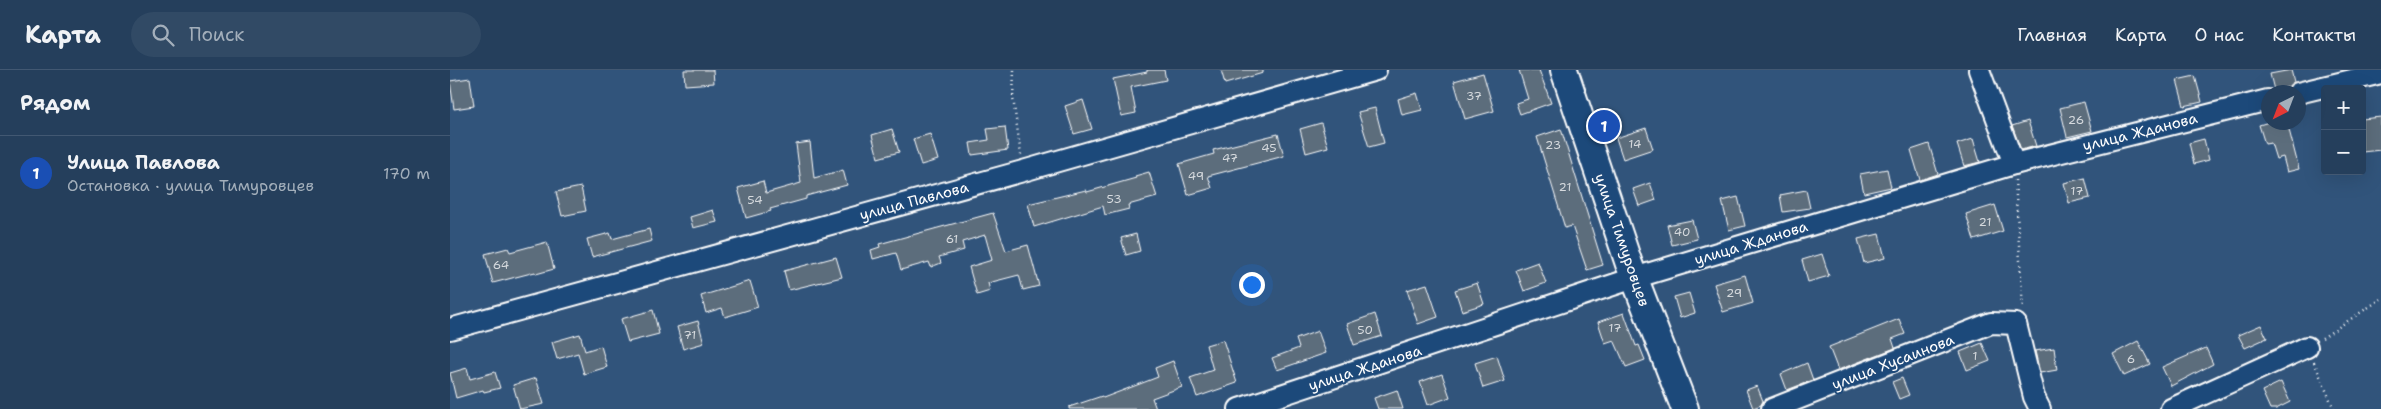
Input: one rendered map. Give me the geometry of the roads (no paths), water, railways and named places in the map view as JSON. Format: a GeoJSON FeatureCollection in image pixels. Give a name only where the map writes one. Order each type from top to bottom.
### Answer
{"type":"FeatureCollection","features":[{"type":"Feature","properties":{"kind":"main road","name":"улица Тимуровцев"},"geometry":{"type":"LineString","coordinates":[[1564,70],[1634,278],[1685,409]]}},
{"type":"Feature","properties":{"kind":"street","name":"улица Павлова"},"geometry":{"type":"LineString","coordinates":[[450,328],[1023,171],[1376,70]]}},
{"type":"Feature","properties":{"kind":"street"},"geometry":{"type":"LineString","coordinates":[[1979,70],[2014,164]]}},
{"type":"Feature","properties":{"kind":"street"},"geometry":{"type":"LineString","coordinates":[[2306,90],[2381,73]]}},
{"type":"Feature","properties":{"kind":"street","name":"улица Жданова"},"geometry":{"type":"LineString","coordinates":[[1239,409],[1634,278],[2014,164],[2261,102]]}},
{"type":"Feature","properties":{"kind":"street","name":"улица Хусаинова"},"geometry":{"type":"LineString","coordinates":[[1772,409],[1991,323],[2016,324],[2034,397],[2040,409]]}},
{"type":"Feature","properties":{"kind":"street"},"geometry":{"type":"LineString","coordinates":[[2171,409],[2308,347]]}},
{"type":"Feature","properties":{"kind":"place","name":"Улица Павлова"},"geometry":{"type":"Point","coordinates":[1604,126]}}]}
